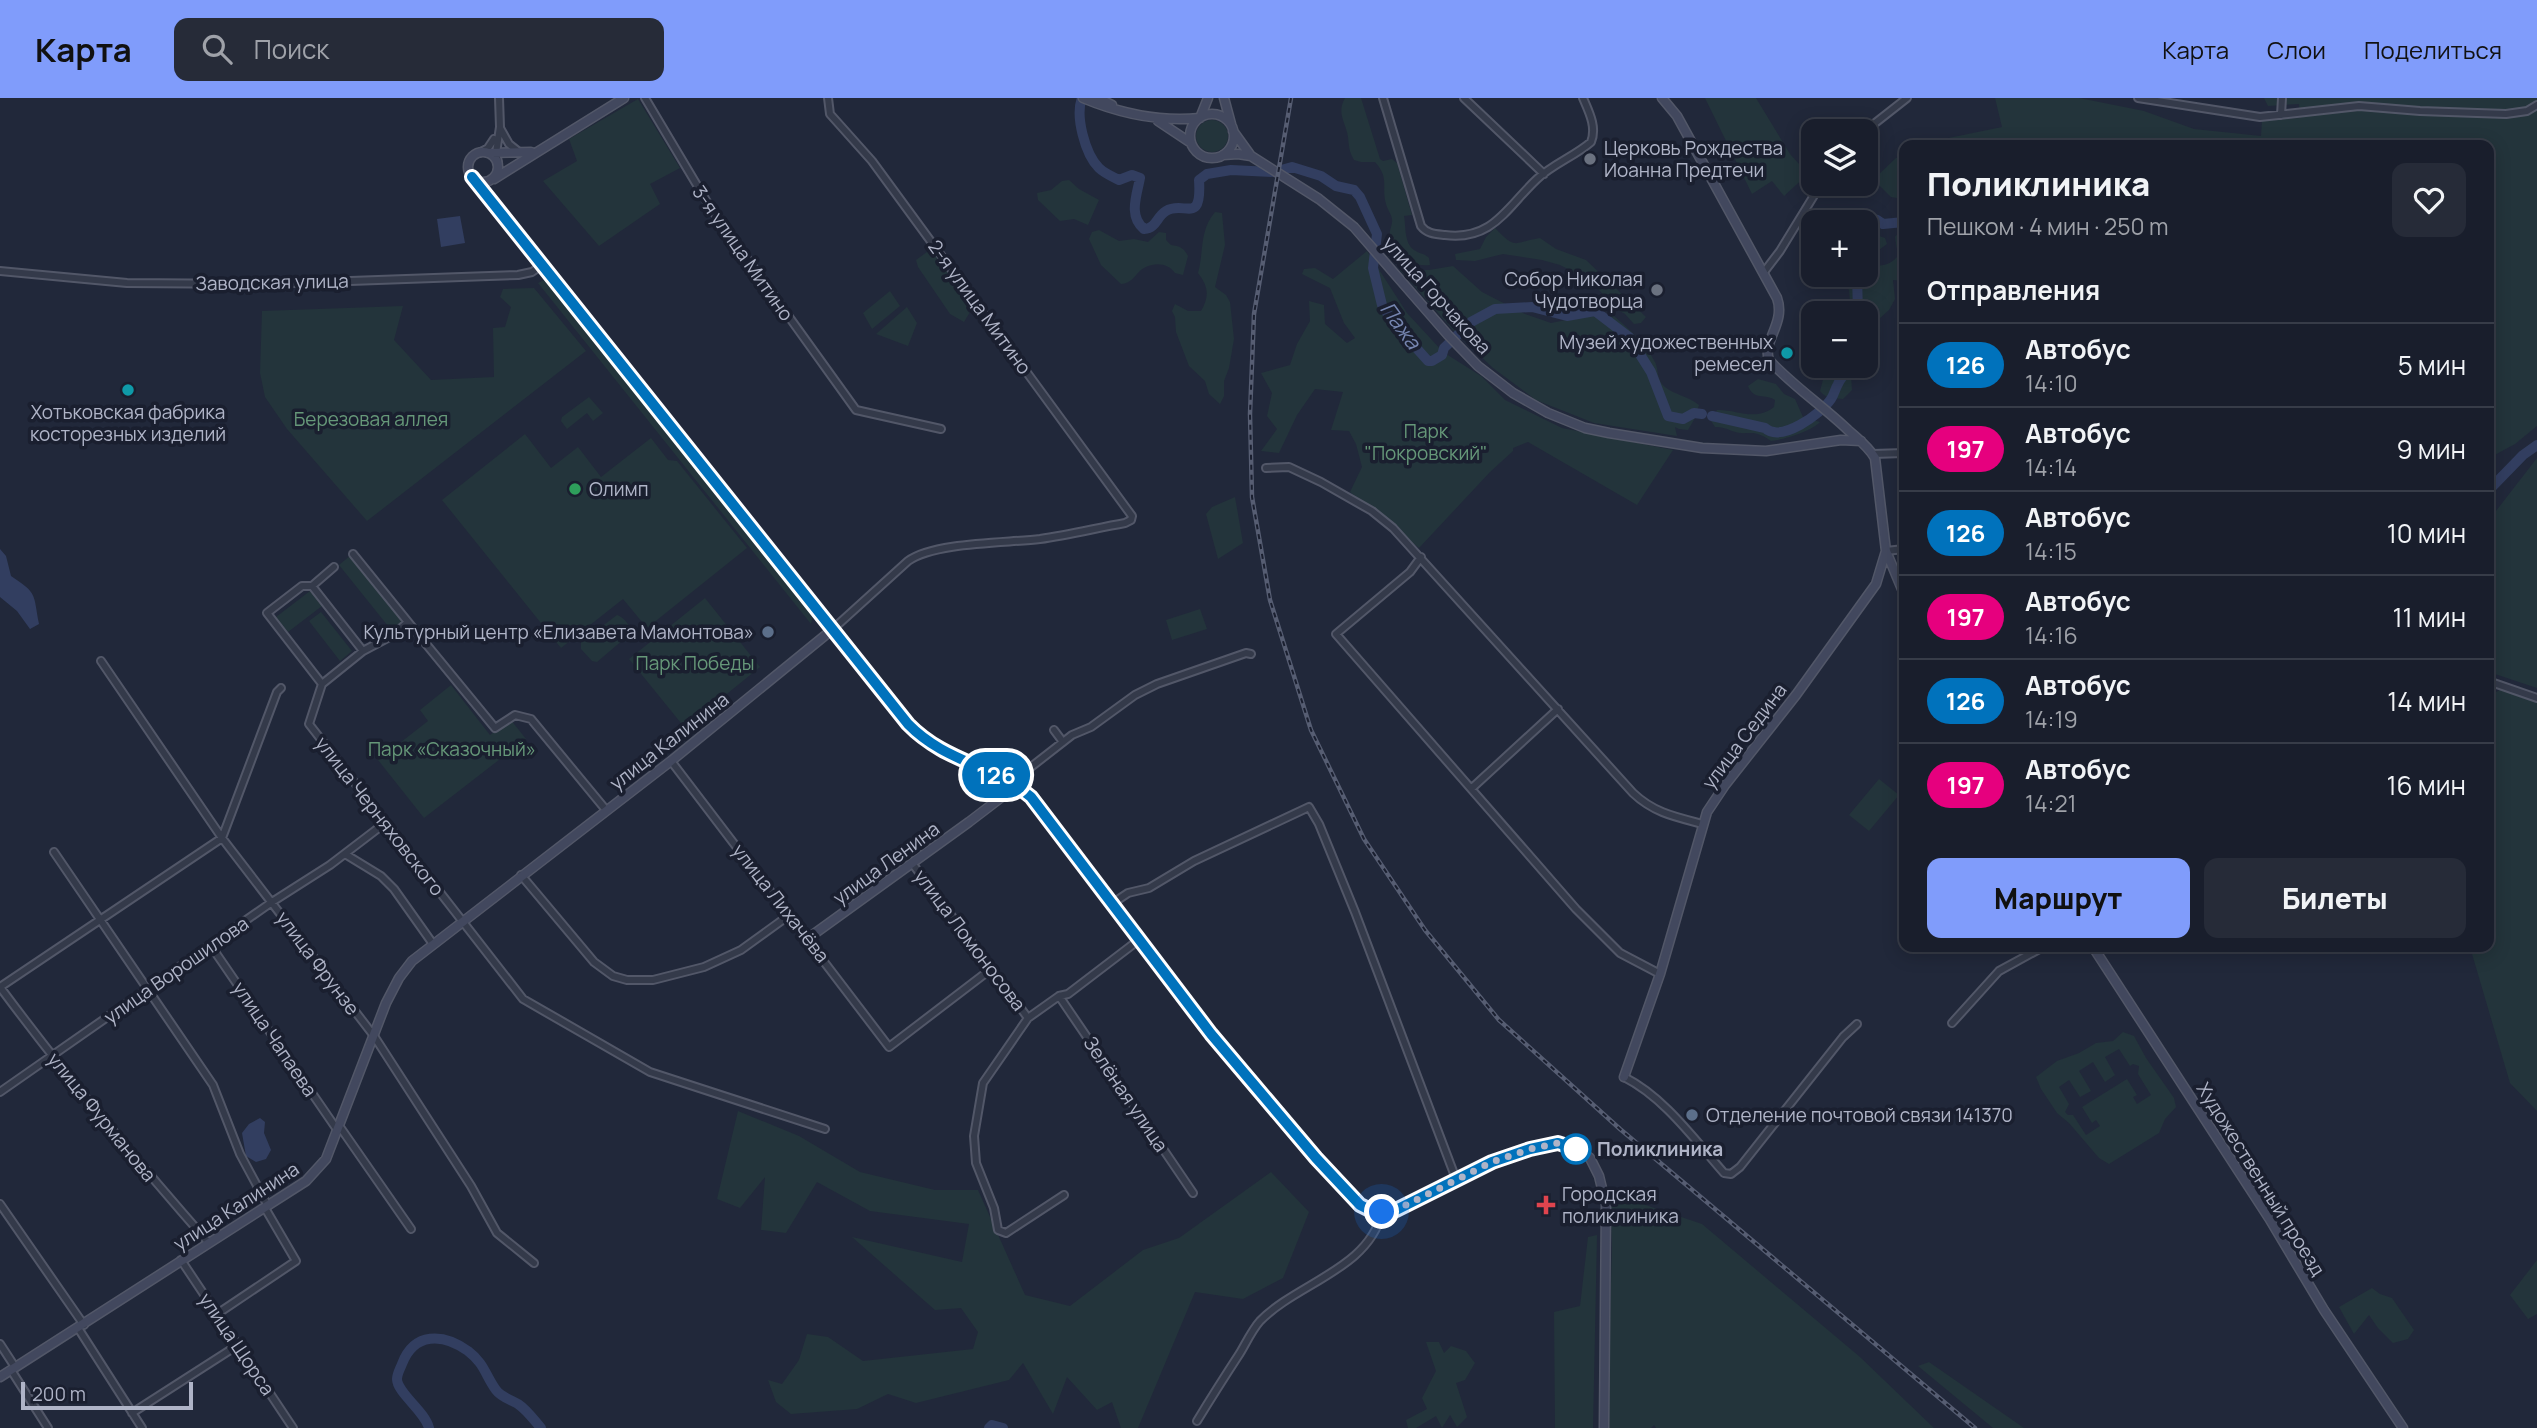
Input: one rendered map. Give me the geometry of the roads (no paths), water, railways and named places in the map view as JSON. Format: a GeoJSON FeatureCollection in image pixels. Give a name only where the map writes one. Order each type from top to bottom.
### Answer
{"type":"FeatureCollection","features":[{"type":"Feature","properties":{"kind":"street"},"geometry":{"type":"LineString","coordinates":[[490,155],[500,126],[499,98]]}},
{"type":"Feature","properties":{"kind":"street"},"geometry":{"type":"LineString","coordinates":[[472,177],[481,182],[492,179],[624,98]]}},
{"type":"Feature","properties":{"kind":"street","name":"3-я улица Митино"},"geometry":{"type":"LineString","coordinates":[[645,98],[710,207],[850,402],[859,411],[941,429]]}},
{"type":"Feature","properties":{"kind":"street","name":"2-я улица Митино"},"geometry":{"type":"LineString","coordinates":[[828,98],[830,114],[888,182],[1130,511],[1132,518],[1125,523],[1043,538],[953,548],[914,557],[833,629]]}},
{"type":"Feature","properties":{"kind":"street"},"geometry":{"type":"LineString","coordinates":[[1083,98],[1149,117],[1171,127],[1206,157],[1238,153],[1251,156]]}},
{"type":"Feature","properties":{"kind":"street"},"geometry":{"type":"LineString","coordinates":[[1192,143],[1192,129],[1208,98]]}},
{"type":"Feature","properties":{"kind":"street"},"geometry":{"type":"LineString","coordinates":[[1220,156],[1231,146],[1233,129],[1224,98]]}},
{"type":"Feature","properties":{"kind":"street"},"geometry":{"type":"LineString","coordinates":[[1383,98],[1420,226],[1427,233],[1463,236],[1484,230],[1497,222],[1544,174],[1591,142],[1594,134],[1591,117],[1583,98]]}},
{"type":"Feature","properties":{"kind":"street"},"geometry":{"type":"LineString","coordinates":[[1464,98],[1544,174]]}},
{"type":"Feature","properties":{"kind":"street"},"geometry":{"type":"LineString","coordinates":[[1662,98],[1677,116],[1777,298],[1781,313],[1767,357],[1873,454],[1879,475],[1886,551],[1899,582]]}},
{"type":"Feature","properties":{"kind":"street"},"geometry":{"type":"LineString","coordinates":[[1878,121],[1907,98]]}},
{"type":"Feature","properties":{"kind":"street"},"geometry":{"type":"LineString","coordinates":[[2138,98],[2260,117],[2359,106],[2506,114],[2527,111],[2537,105]]}},
{"type":"Feature","properties":{"kind":"street"},"geometry":{"type":"LineString","coordinates":[[2281,115],[2282,98]]}},
{"type":"Feature","properties":{"kind":"street"},"geometry":{"type":"LineString","coordinates":[[1149,117],[1180,120],[1219,115],[1233,129],[1251,156]]}},
{"type":"Feature","properties":{"kind":"street"},"geometry":{"type":"LineString","coordinates":[[500,126],[509,144],[524,153]]}},
{"type":"Feature","properties":{"kind":"street"},"geometry":{"type":"LineString","coordinates":[[490,200],[487,191],[498,171],[490,155],[500,126]]}},
{"type":"Feature","properties":{"kind":"street"},"geometry":{"type":"LineString","coordinates":[[537,150],[490,155],[469,161],[468,170],[908,724],[925,741],[946,754],[1014,784],[1031,797],[1211,1034],[1316,1158],[1360,1205],[1382,1212],[1396,1210],[1456,1179],[1530,1149],[1558,1143],[1579,1150],[1595,1166],[1606,1205],[1604,1428]]}},
{"type":"Feature","properties":{"kind":"street","name":"улица Горчакова"},"geometry":{"type":"LineString","coordinates":[[1251,156],[1342,216],[1387,263],[1460,348],[1513,393],[1548,413],[1586,428],[1666,444],[1724,450],[1783,450],[1834,441],[1861,441]]}},
{"type":"Feature","properties":{"kind":"street"},"geometry":{"type":"LineString","coordinates":[[1764,272],[1814,196]]}},
{"type":"Feature","properties":{"kind":"street","name":"Заводская улица"},"geometry":{"type":"LineString","coordinates":[[0,271],[127,283],[267,284],[518,275],[528,274],[542,265]]}},
{"type":"Feature","properties":{"kind":"street"},"geometry":{"type":"LineString","coordinates":[[1832,414],[1838,432],[1834,441]]}},
{"type":"Feature","properties":{"kind":"street"},"geometry":{"type":"LineString","coordinates":[[1873,454],[1899,453]]}},
{"type":"Feature","properties":{"kind":"street"},"geometry":{"type":"LineString","coordinates":[[1266,468],[1289,467],[1372,511],[1421,556],[1648,806],[1674,817],[1703,824]]}},
{"type":"Feature","properties":{"kind":"street"},"geometry":{"type":"LineString","coordinates":[[1886,551],[1899,550]]}},
{"type":"Feature","properties":{"kind":"street","name":"улица Седина"},"geometry":{"type":"LineString","coordinates":[[1624,1077],[1660,974],[1707,811],[1876,584],[1886,551]]}},
{"type":"Feature","properties":{"kind":"street"},"geometry":{"type":"LineString","coordinates":[[353,554],[495,728],[515,715],[531,719],[606,810]]}},
{"type":"Feature","properties":{"kind":"street"},"geometry":{"type":"LineString","coordinates":[[1421,556],[1410,572],[1336,634],[1576,909],[1620,953],[1660,974]]}},
{"type":"Feature","properties":{"kind":"street"},"geometry":{"type":"LineString","coordinates":[[334,567],[312,586],[302,586],[267,613],[322,684],[363,651],[393,635],[408,622]]}},
{"type":"Feature","properties":{"kind":"street"},"geometry":{"type":"LineString","coordinates":[[312,586],[363,651]]}},
{"type":"Feature","properties":{"kind":"street","name":"улица Калинина"},"geometry":{"type":"LineString","coordinates":[[0,1377],[306,1181],[320,1168],[339,1129],[399,978],[412,961],[671,761],[833,629]]}},
{"type":"Feature","properties":{"kind":"street"},"geometry":{"type":"LineString","coordinates":[[1014,784],[1022,774],[1063,742],[1091,727],[1135,695],[1157,684],[1246,653],[1251,654]]}},
{"type":"Feature","properties":{"kind":"street","name":"улица Фрунзе"},"geometry":{"type":"LineString","coordinates":[[101,662],[222,838],[374,1036],[471,1186],[497,1233],[534,1263]]}},
{"type":"Feature","properties":{"kind":"street"},"geometry":{"type":"LineString","coordinates":[[2494,683],[2537,698]]}},
{"type":"Feature","properties":{"kind":"street","name":"улица Черняховского"},"geometry":{"type":"LineString","coordinates":[[322,684],[309,724],[523,999],[650,1072],[825,1129]]}},
{"type":"Feature","properties":{"kind":"street"},"geometry":{"type":"LineString","coordinates":[[0,987],[222,838],[277,692],[281,688]]}},
{"type":"Feature","properties":{"kind":"street"},"geometry":{"type":"LineString","coordinates":[[1472,788],[1558,709]]}},
{"type":"Feature","properties":{"kind":"street"},"geometry":{"type":"LineString","coordinates":[[1054,730],[1063,742]]}},
{"type":"Feature","properties":{"kind":"street","name":"улица Лихачёва"},"geometry":{"type":"LineString","coordinates":[[671,761],[890,1047],[991,969]]}},
{"type":"Feature","properties":{"kind":"street","name":"улица Ленина"},"geometry":{"type":"LineString","coordinates":[[807,940],[1007,793],[1014,784]]}},
{"type":"Feature","properties":{"kind":"street"},"geometry":{"type":"LineString","coordinates":[[1113,903],[1128,893],[1149,888],[1194,861],[1309,807],[1319,824],[1355,912],[1456,1179]]}},
{"type":"Feature","properties":{"kind":"street","name":"улица Ворошилова"},"geometry":{"type":"LineString","coordinates":[[0,1093],[272,902],[345,854],[385,823]]}},
{"type":"Feature","properties":{"kind":"street"},"geometry":{"type":"LineString","coordinates":[[54,852],[213,1085],[240,1154],[296,1261],[217,1314]]}},
{"type":"Feature","properties":{"kind":"street"},"geometry":{"type":"LineString","coordinates":[[345,854],[381,876],[394,889],[433,944]]}},
{"type":"Feature","properties":{"kind":"street","name":"улица Ломоносова"},"geometry":{"type":"LineString","coordinates":[[912,863],[1028,1018]]}},
{"type":"Feature","properties":{"kind":"street"},"geometry":{"type":"LineString","coordinates":[[521,875],[594,962],[613,976],[627,980],[653,980],[704,967],[741,950],[788,916]]}},
{"type":"Feature","properties":{"kind":"street"},"geometry":{"type":"LineString","coordinates":[[1064,1195],[1006,1233],[998,1230],[991,1200],[976,1163],[974,1136],[983,1083],[1028,1018],[1059,996],[1069,994],[1140,939]]}},
{"type":"Feature","properties":{"kind":"street","name":"улица Чапаева"},"geometry":{"type":"LineString","coordinates":[[211,946],[411,1229]]}},
{"type":"Feature","properties":{"kind":"street"},"geometry":{"type":"LineString","coordinates":[[1952,1023],[1999,971],[2034,952]]}},
{"type":"Feature","properties":{"kind":"street","name":"Художественный проезд"},"geometry":{"type":"LineString","coordinates":[[2096,952],[2269,1218],[2324,1310],[2403,1428]]}},
{"type":"Feature","properties":{"kind":"street","name":"улица Фурманова"},"geometry":{"type":"LineString","coordinates":[[0,987],[52,1057],[208,1242]]}},
{"type":"Feature","properties":{"kind":"street","name":"Зелёная улица"},"geometry":{"type":"LineString","coordinates":[[1059,996],[1193,1193]]}},
{"type":"Feature","properties":{"kind":"street"},"geometry":{"type":"LineString","coordinates":[[1624,1077],[1643,1086],[1724,1173],[1731,1174],[1740,1167],[1843,1037],[1857,1024]]}},
{"type":"Feature","properties":{"kind":"street"},"geometry":{"type":"LineString","coordinates":[[0,1204],[81,1327],[142,1428]]}},
{"type":"Feature","properties":{"kind":"street"},"geometry":{"type":"LineString","coordinates":[[1196,1421],[1259,1322],[1286,1300],[1343,1266],[1380,1222],[1382,1212]]}},
{"type":"Feature","properties":{"kind":"street","name":"улица Щорса"},"geometry":{"type":"LineString","coordinates":[[181,1260],[293,1428]]}},
{"type":"Feature","properties":{"kind":"street"},"geometry":{"type":"LineString","coordinates":[[0,1344],[48,1428]]}},
{"type":"Feature","properties":{"kind":"street"},"geometry":{"type":"LineString","coordinates":[[132,1413],[238,1345]]}},
{"type":"Feature","properties":{"kind":"water"},"geometry":{"type":"Polygon","coordinates":[[[460,216],[465,243],[441,247],[437,219],[460,216]]]}},
{"type":"Feature","properties":{"kind":"water"},"geometry":{"type":"Polygon","coordinates":[[[0,549],[6,556],[11,576],[30,591],[35,600],[39,624],[30,629],[17,611],[0,597],[0,549]]]}},
{"type":"Feature","properties":{"kind":"water"},"geometry":{"type":"Polygon","coordinates":[[[260,1118],[265,1122],[264,1133],[271,1150],[266,1159],[256,1162],[246,1156],[242,1133],[249,1124],[260,1118]]]}},
{"type":"Feature","properties":{"kind":"waterway","name":"Пажа"},"geometry":{"type":"LineString","coordinates":[[1082,98],[1081,124],[1089,154],[1094,162],[1103,172],[1119,180],[1132,175],[1140,178],[1135,212],[1144,229],[1152,227],[1166,211],[1195,207],[1198,203],[1199,180],[1207,174],[1231,170],[1274,172],[1292,167],[1321,176],[1336,186],[1354,190],[1360,197],[1377,234],[1373,268],[1382,305],[1393,322],[1428,361],[1442,355],[1444,348],[1471,322],[1495,309],[1532,307],[1567,316],[1595,311],[1629,337],[1651,372],[1668,416],[1683,419],[1694,413],[1702,414]]}},
{"type":"Feature","properties":{"kind":"waterway","name":"Пажа"},"geometry":{"type":"LineString","coordinates":[[1878,221],[1883,224],[1899,222]]}},
{"type":"Feature","properties":{"kind":"waterway","name":"Пажа"},"geometry":{"type":"LineString","coordinates":[[1857,287],[1858,301]]}},
{"type":"Feature","properties":{"kind":"waterway","name":"Пажа"},"geometry":{"type":"LineString","coordinates":[[1712,416],[1781,432],[1800,425],[1826,405],[1842,378]]}},
{"type":"Feature","properties":{"kind":"waterway","name":"Пажа"},"geometry":{"type":"LineString","coordinates":[[2494,485],[2523,455],[2537,445]]}},
{"type":"Feature","properties":{"kind":"waterway"},"geometry":{"type":"LineString","coordinates":[[429,1428],[401,1390],[397,1379],[407,1354],[414,1346],[430,1339],[449,1341],[468,1351],[481,1365],[498,1392],[521,1406],[541,1428]]}},
{"type":"Feature","properties":{"kind":"waterway"},"geometry":{"type":"LineString","coordinates":[[989,1428],[992,1425],[1003,1428]]}},
{"type":"Feature","properties":{"kind":"railway"},"geometry":{"type":"LineString","coordinates":[[1291,98],[1254,314],[1250,414],[1252,497],[1270,600],[1311,730],[1364,839],[1425,930],[1499,1020],[1620,1129],[1975,1428]]}},
{"type":"Feature","properties":{"kind":"place","name":"Церковь Рождества Иоанна Предтечи"},"geometry":{"type":"Point","coordinates":[1590,159]}},
{"type":"Feature","properties":{"kind":"place","name":"Собор Николая Чудотворца"},"geometry":{"type":"Point","coordinates":[1657,290]}},
{"type":"Feature","properties":{"kind":"place","name":"Музей художественных ремесел"},"geometry":{"type":"Point","coordinates":[1787,353]}},
{"type":"Feature","properties":{"kind":"place","name":"Хотьковская фабрика косторезных изделий"},"geometry":{"type":"Point","coordinates":[128,390]}},
{"type":"Feature","properties":{"kind":"place","name":"Олимп"},"geometry":{"type":"Point","coordinates":[575,489]}},
{"type":"Feature","properties":{"kind":"place","name":"Культурный центр «Елизавета Мамонтова»"},"geometry":{"type":"Point","coordinates":[768,632]}},
{"type":"Feature","properties":{"kind":"place","name":"Отделение почтовой связи 141370"},"geometry":{"type":"Point","coordinates":[1692,1115]}},
{"type":"Feature","properties":{"kind":"place","name":"Поликлиника"},"geometry":{"type":"Point","coordinates":[1576,1149]}},
{"type":"Feature","properties":{"kind":"place","name":"Городская поликлиника"},"geometry":{"type":"Point","coordinates":[1546,1205]}},
{"type":"Feature","properties":{"kind":"park label","name":"Березовая аллея"},"geometry":{"type":"Point","coordinates":[371,419]}},
{"type":"Feature","properties":{"kind":"park label","name":"Парк \"Покровский\""},"geometry":{"type":"Point","coordinates":[1426,442]}},
{"type":"Feature","properties":{"kind":"park label","name":"Парк Победы"},"geometry":{"type":"Point","coordinates":[695,663]}},
{"type":"Feature","properties":{"kind":"park label","name":"Парк «Сказочный»"},"geometry":{"type":"Point","coordinates":[452,749]}}]}
